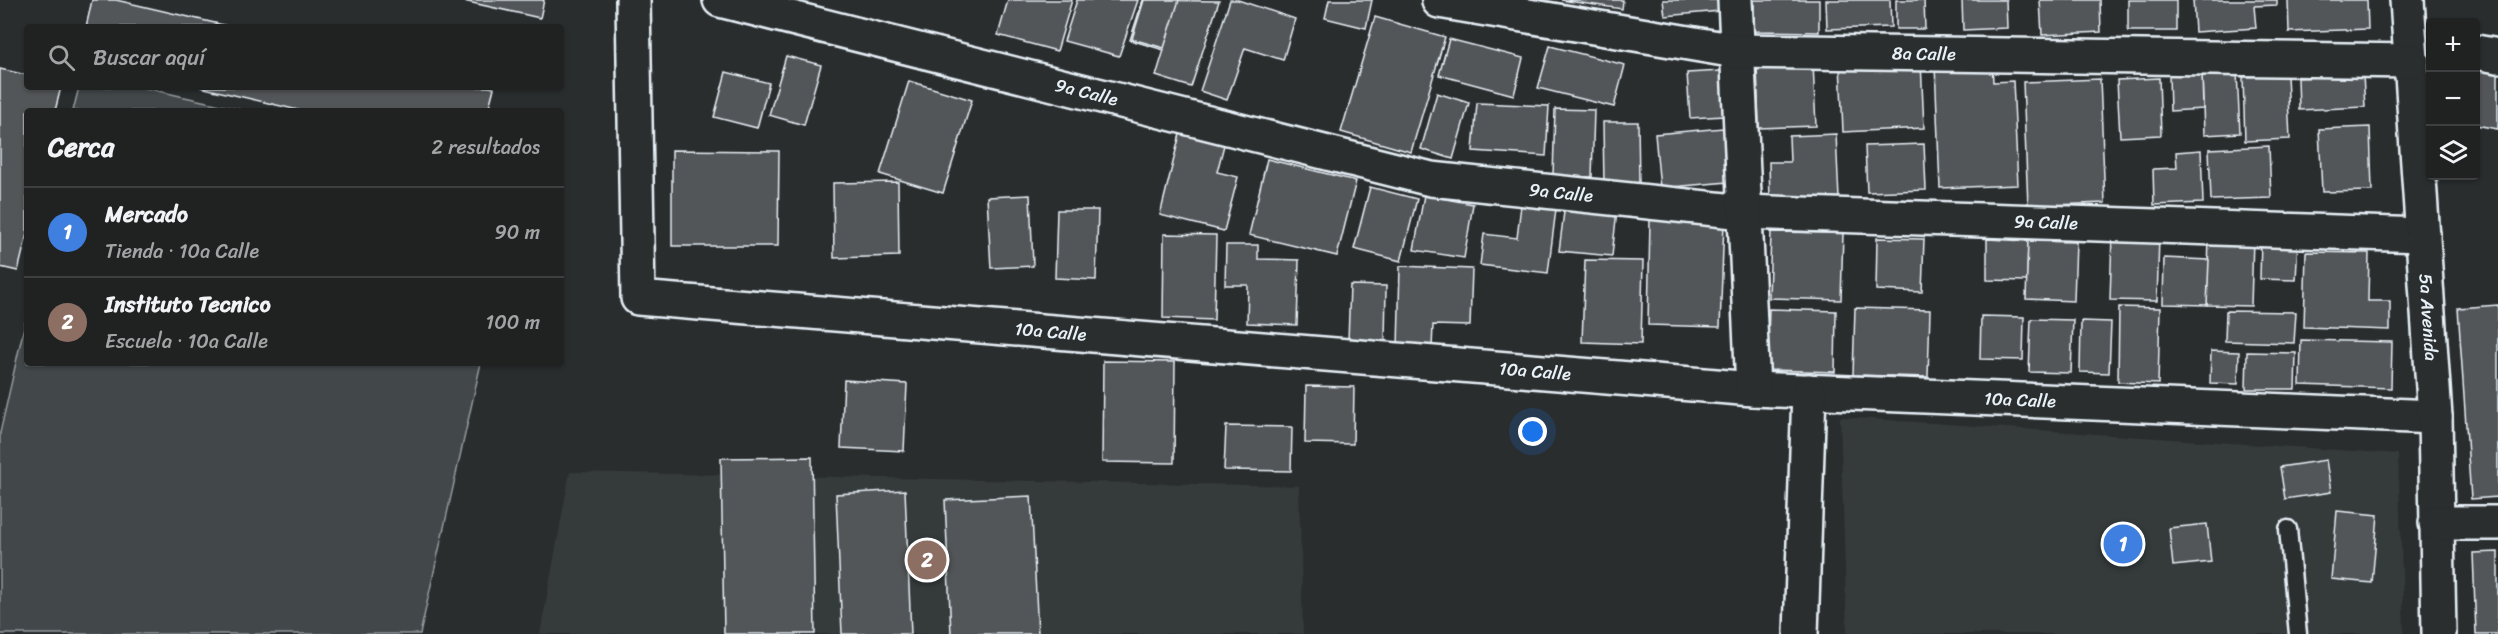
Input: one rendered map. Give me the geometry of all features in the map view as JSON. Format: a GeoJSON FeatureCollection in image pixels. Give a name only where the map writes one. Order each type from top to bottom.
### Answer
{"type":"FeatureCollection","features":[{"type":"Feature","properties":{"kind":"street","name":"10a Calle"},"geometry":{"type":"LineString","coordinates":[[633,0],[638,298],[1753,389],[2435,417]]}},
{"type":"Feature","properties":{"kind":"street","name":"9a Calle"},"geometry":{"type":"LineString","coordinates":[[720,0],[1431,179],[1744,212],[2423,235]]}},
{"type":"Feature","properties":{"kind":"street"},"geometry":{"type":"LineString","coordinates":[[1736,0],[1736,51],[1753,389]]}},
{"type":"Feature","properties":{"kind":"street","name":"5a Avenida"},"geometry":{"type":"LineString","coordinates":[[2407,0],[2417,48],[2423,235],[2435,417],[2439,634]]}},
{"type":"Feature","properties":{"kind":"street","name":"8a Calle"},"geometry":{"type":"LineString","coordinates":[[1439,1],[1736,51],[2417,48]]}},
{"type":"Feature","properties":{"kind":"street"},"geometry":{"type":"LineString","coordinates":[[2480,53],[2498,56]]}},
{"type":"Feature","properties":{"kind":"street"},"geometry":{"type":"LineString","coordinates":[[1801,634],[1809,391]]}},
{"type":"Feature","properties":{"kind":"street"},"geometry":{"type":"LineString","coordinates":[[2436,524],[2498,523]]}},
{"type":"Feature","properties":{"kind":"lane"},"geometry":{"type":"LineString","coordinates":[[2288,529],[2298,634]]}},
{"type":"Feature","properties":{"kind":"shaded area"},"geometry":{"type":"Polygon","coordinates":[[[78,90],[153,90],[234,108],[74,108],[78,90]]]}},
{"type":"Feature","properties":{"kind":"shaded area"},"geometry":{"type":"Polygon","coordinates":[[[24,327],[24,366],[480,366],[420,634],[0,634],[0,433],[24,327]]]}},
{"type":"Feature","properties":{"kind":"shaded area"},"geometry":{"type":"Polygon","coordinates":[[[1840,417],[2398,454],[2404,634],[1847,634],[1840,417]]]}},
{"type":"Feature","properties":{"kind":"shaded area"},"geometry":{"type":"Polygon","coordinates":[[[570,472],[1299,486],[1303,634],[540,634],[570,472]]]}},
{"type":"Feature","properties":{"kind":"building"},"geometry":{"type":"Polygon","coordinates":[[[92,0],[116,0],[219,24],[87,24],[92,0]]]}},
{"type":"Feature","properties":{"kind":"building"},"geometry":{"type":"Polygon","coordinates":[[[459,0],[544,0],[540,18],[459,0]]]}},
{"type":"Feature","properties":{"kind":"building"},"geometry":{"type":"Polygon","coordinates":[[[1008,0],[1072,0],[1057,51],[998,35],[1008,0]]]}},
{"type":"Feature","properties":{"kind":"building"},"geometry":{"type":"Polygon","coordinates":[[[1077,0],[1138,0],[1119,56],[1064,41],[1077,0]]]}},
{"type":"Feature","properties":{"kind":"building"},"geometry":{"type":"Polygon","coordinates":[[[1143,0],[1219,1],[1191,87],[1156,76],[1164,50],[1130,40],[1143,0]]]}},
{"type":"Feature","properties":{"kind":"building"},"geometry":{"type":"Polygon","coordinates":[[[1144,0],[1179,0],[1164,48],[1132,39],[1144,0]]]}},
{"type":"Feature","properties":{"kind":"building"},"geometry":{"type":"Polygon","coordinates":[[[1230,0],[1238,0],[1295,19],[1283,60],[1245,48],[1227,100],[1200,91],[1230,0]]]}},
{"type":"Feature","properties":{"kind":"building"},"geometry":{"type":"Polygon","coordinates":[[[1329,0],[1372,0],[1366,28],[1325,18],[1329,0]]]}},
{"type":"Feature","properties":{"kind":"building"},"geometry":{"type":"Polygon","coordinates":[[[1561,0],[1623,0],[1622,9],[1561,0]]]}},
{"type":"Feature","properties":{"kind":"building"},"geometry":{"type":"Polygon","coordinates":[[[1663,0],[1719,0],[1720,11],[1665,16],[1663,0]]]}},
{"type":"Feature","properties":{"kind":"building"},"geometry":{"type":"Polygon","coordinates":[[[1754,0],[1819,0],[1819,32],[1754,31],[1754,0]]]}},
{"type":"Feature","properties":{"kind":"building"},"geometry":{"type":"Polygon","coordinates":[[[1826,0],[1890,0],[1891,27],[1827,29],[1826,0]]]}},
{"type":"Feature","properties":{"kind":"building"},"geometry":{"type":"Polygon","coordinates":[[[1896,0],[1924,0],[1925,29],[1896,29],[1896,0]]]}},
{"type":"Feature","properties":{"kind":"building"},"geometry":{"type":"Polygon","coordinates":[[[1962,0],[2006,0],[2007,28],[1963,30],[1962,0]]]}},
{"type":"Feature","properties":{"kind":"building"},"geometry":{"type":"Polygon","coordinates":[[[2040,0],[2100,0],[2101,32],[2042,35],[2040,0]]]}},
{"type":"Feature","properties":{"kind":"building"},"geometry":{"type":"Polygon","coordinates":[[[2128,0],[2176,0],[2176,31],[2128,31],[2128,0]]]}},
{"type":"Feature","properties":{"kind":"building"},"geometry":{"type":"Polygon","coordinates":[[[2193,0],[2277,0],[2277,5],[2254,6],[2256,28],[2195,32],[2193,0]]]}},
{"type":"Feature","properties":{"kind":"building"},"geometry":{"type":"Polygon","coordinates":[[[2288,0],[2367,0],[2368,29],[2289,32],[2288,0]]]}},
{"type":"Feature","properties":{"kind":"building"},"geometry":{"type":"Polygon","coordinates":[[[1375,17],[1445,37],[1411,152],[1341,132],[1375,17]]]}},
{"type":"Feature","properties":{"kind":"building"},"geometry":{"type":"Polygon","coordinates":[[[1449,39],[1523,58],[1514,95],[1439,75],[1449,39]]]}},
{"type":"Feature","properties":{"kind":"building"},"geometry":{"type":"Polygon","coordinates":[[[1550,46],[1625,65],[1614,107],[1538,88],[1550,46]]]}},
{"type":"Feature","properties":{"kind":"building"},"geometry":{"type":"Polygon","coordinates":[[[786,56],[821,65],[804,125],[769,115],[786,56]]]}},
{"type":"Feature","properties":{"kind":"building"},"geometry":{"type":"Polygon","coordinates":[[[1921,62],[1924,128],[1843,132],[1840,64],[1921,62]]]}},
{"type":"Feature","properties":{"kind":"building"},"geometry":{"type":"Polygon","coordinates":[[[1992,63],[1993,82],[2013,81],[2018,185],[1940,188],[1935,65],[1992,63]]]}},
{"type":"Feature","properties":{"kind":"building"},"geometry":{"type":"Polygon","coordinates":[[[1813,64],[1816,126],[1759,128],[1757,66],[1813,64]]]}},
{"type":"Feature","properties":{"kind":"building"},"geometry":{"type":"Polygon","coordinates":[[[2480,68],[2498,71],[2498,129],[2480,126],[2480,68]]]}},
{"type":"Feature","properties":{"kind":"building"},"geometry":{"type":"Polygon","coordinates":[[[0,69],[24,74],[24,90],[60,90],[56,108],[24,108],[24,246],[18,271],[0,267],[0,69]]]}},
{"type":"Feature","properties":{"kind":"building"},"geometry":{"type":"Polygon","coordinates":[[[1721,71],[1724,116],[1690,118],[1687,73],[1721,71]]]}},
{"type":"Feature","properties":{"kind":"building"},"geometry":{"type":"Polygon","coordinates":[[[726,72],[769,83],[757,128],[714,117],[726,72]]]}},
{"type":"Feature","properties":{"kind":"building"},"geometry":{"type":"Polygon","coordinates":[[[2237,72],[2240,133],[2204,135],[2202,73],[2237,72]]]}},
{"type":"Feature","properties":{"kind":"building"},"geometry":{"type":"Polygon","coordinates":[[[2202,73],[2203,109],[2170,111],[2169,75],[2202,73]]]}},
{"type":"Feature","properties":{"kind":"building"},"geometry":{"type":"Polygon","coordinates":[[[2287,75],[2290,139],[2245,141],[2243,77],[2287,75]]]}},
{"type":"Feature","properties":{"kind":"building"},"geometry":{"type":"Polygon","coordinates":[[[2363,75],[2365,107],[2299,110],[2298,78],[2363,75]]]}},
{"type":"Feature","properties":{"kind":"building"},"geometry":{"type":"Polygon","coordinates":[[[2159,78],[2161,135],[2120,137],[2117,80],[2159,78]]]}},
{"type":"Feature","properties":{"kind":"building"},"geometry":{"type":"Polygon","coordinates":[[[2100,79],[2105,203],[2028,206],[2023,82],[2100,79]]]}},
{"type":"Feature","properties":{"kind":"building"},"geometry":{"type":"Polygon","coordinates":[[[909,81],[972,100],[943,193],[880,174],[909,81]]]}},
{"type":"Feature","properties":{"kind":"building"},"geometry":{"type":"Polygon","coordinates":[[[213,90],[493,90],[489,108],[289,108],[213,90]]]}},
{"type":"Feature","properties":{"kind":"building"},"geometry":{"type":"Polygon","coordinates":[[[1437,93],[1469,103],[1453,159],[1421,149],[1437,93]]]}},
{"type":"Feature","properties":{"kind":"building"},"geometry":{"type":"Polygon","coordinates":[[[1477,103],[1549,106],[1546,156],[1473,151],[1477,103]]]}},
{"type":"Feature","properties":{"kind":"building"},"geometry":{"type":"Polygon","coordinates":[[[1555,109],[1594,110],[1592,177],[1553,176],[1555,109]]]}},
{"type":"Feature","properties":{"kind":"building"},"geometry":{"type":"Polygon","coordinates":[[[1603,122],[1638,122],[1639,184],[1604,185],[1603,122]]]}},
{"type":"Feature","properties":{"kind":"building"},"geometry":{"type":"Polygon","coordinates":[[[2370,127],[2372,191],[2322,192],[2319,129],[2370,127]]]}},
{"type":"Feature","properties":{"kind":"building"},"geometry":{"type":"Polygon","coordinates":[[[1723,128],[1728,182],[1660,188],[1655,134],[1723,128]]]}},
{"type":"Feature","properties":{"kind":"building"},"geometry":{"type":"Polygon","coordinates":[[[1180,134],[1224,145],[1217,172],[1238,177],[1224,231],[1160,215],[1180,134]]]}},
{"type":"Feature","properties":{"kind":"building"},"geometry":{"type":"Polygon","coordinates":[[[1836,134],[1839,199],[1770,201],[1769,162],[1790,162],[1789,136],[1836,134]]]}},
{"type":"Feature","properties":{"kind":"building"},"geometry":{"type":"Polygon","coordinates":[[[1924,144],[1926,190],[1867,192],[1865,146],[1924,144]]]}},
{"type":"Feature","properties":{"kind":"building"},"geometry":{"type":"Polygon","coordinates":[[[2269,146],[2271,198],[2211,200],[2209,149],[2269,146]]]}},
{"type":"Feature","properties":{"kind":"building"},"geometry":{"type":"Polygon","coordinates":[[[672,150],[779,151],[778,246],[672,246],[672,150]]]}},
{"type":"Feature","properties":{"kind":"building"},"geometry":{"type":"Polygon","coordinates":[[[2201,150],[2203,203],[2154,205],[2153,169],[2177,168],[2176,152],[2201,150]]]}},
{"type":"Feature","properties":{"kind":"building"},"geometry":{"type":"Polygon","coordinates":[[[1267,159],[1356,181],[1337,256],[1249,235],[1267,159]]]}},
{"type":"Feature","properties":{"kind":"building"},"geometry":{"type":"Polygon","coordinates":[[[898,182],[899,256],[834,258],[833,183],[898,182]]]}},
{"type":"Feature","properties":{"kind":"building"},"geometry":{"type":"Polygon","coordinates":[[[1370,187],[1417,199],[1401,261],[1354,249],[1370,187]]]}},
{"type":"Feature","properties":{"kind":"building"},"geometry":{"type":"Polygon","coordinates":[[[1030,195],[1033,266],[991,268],[987,197],[1030,195]]]}},
{"type":"Feature","properties":{"kind":"building"},"geometry":{"type":"Polygon","coordinates":[[[1424,195],[1473,204],[1464,258],[1414,250],[1424,195]]]}},
{"type":"Feature","properties":{"kind":"building"},"geometry":{"type":"Polygon","coordinates":[[[1565,204],[1617,210],[1612,256],[1559,251],[1565,204]]]}},
{"type":"Feature","properties":{"kind":"building"},"geometry":{"type":"Polygon","coordinates":[[[1521,205],[1556,209],[1548,273],[1480,265],[1484,234],[1517,238],[1521,205]]]}},
{"type":"Feature","properties":{"kind":"building"},"geometry":{"type":"Polygon","coordinates":[[[1057,210],[1098,210],[1096,280],[1055,278],[1057,210]]]}},
{"type":"Feature","properties":{"kind":"building"},"geometry":{"type":"Polygon","coordinates":[[[1650,220],[1724,222],[1720,327],[1648,325],[1650,220]]]}},
{"type":"Feature","properties":{"kind":"building"},"geometry":{"type":"Polygon","coordinates":[[[1771,232],[1843,233],[1841,300],[1769,298],[1771,232]]]}},
{"type":"Feature","properties":{"kind":"building"},"geometry":{"type":"Polygon","coordinates":[[[1164,234],[1216,235],[1214,320],[1163,318],[1164,234]]]}},
{"type":"Feature","properties":{"kind":"building"},"geometry":{"type":"Polygon","coordinates":[[[2112,235],[2159,237],[2157,301],[2110,300],[2112,235]]]}},
{"type":"Feature","properties":{"kind":"building"},"geometry":{"type":"Polygon","coordinates":[[[1877,238],[1924,239],[1922,292],[1876,290],[1877,238]]]}},
{"type":"Feature","properties":{"kind":"building"},"geometry":{"type":"Polygon","coordinates":[[[2209,238],[2253,239],[2251,306],[2207,305],[2209,238]]]}},
{"type":"Feature","properties":{"kind":"building"},"geometry":{"type":"Polygon","coordinates":[[[1987,239],[2028,241],[2027,281],[1987,280],[1987,239]]]}},
{"type":"Feature","properties":{"kind":"building"},"geometry":{"type":"Polygon","coordinates":[[[2261,239],[2298,240],[2296,280],[2260,279],[2261,239]]]}},
{"type":"Feature","properties":{"kind":"building"},"geometry":{"type":"Polygon","coordinates":[[[2028,241],[2076,242],[2074,301],[2026,299],[2028,241]]]}},
{"type":"Feature","properties":{"kind":"building"},"geometry":{"type":"Polygon","coordinates":[[[1226,245],[1258,245],[1258,259],[1299,260],[1297,325],[1247,323],[1248,285],[1225,285],[1226,245]]]}},
{"type":"Feature","properties":{"kind":"building"},"geometry":{"type":"Polygon","coordinates":[[[2306,252],[2369,253],[2368,301],[2390,301],[2390,330],[2304,327],[2306,252]]]}},
{"type":"Feature","properties":{"kind":"building"},"geometry":{"type":"Polygon","coordinates":[[[2164,258],[2209,260],[2207,305],[2163,304],[2164,258]]]}},
{"type":"Feature","properties":{"kind":"building"},"geometry":{"type":"Polygon","coordinates":[[[1585,260],[1643,261],[1641,344],[1582,342],[1585,260]]]}},
{"type":"Feature","properties":{"kind":"building"},"geometry":{"type":"Polygon","coordinates":[[[1400,266],[1472,269],[1470,326],[1433,325],[1432,348],[1398,348],[1400,266]]]}},
{"type":"Feature","properties":{"kind":"building"},"geometry":{"type":"Polygon","coordinates":[[[1350,285],[1386,286],[1385,342],[1348,341],[1350,285]]]}},
{"type":"Feature","properties":{"kind":"building"},"geometry":{"type":"Polygon","coordinates":[[[2498,305],[2498,497],[2471,499],[2458,308],[2498,305]]]}},
{"type":"Feature","properties":{"kind":"building"},"geometry":{"type":"Polygon","coordinates":[[[2119,307],[2160,308],[2158,384],[2118,382],[2119,307]]]}},
{"type":"Feature","properties":{"kind":"building"},"geometry":{"type":"Polygon","coordinates":[[[1855,308],[1930,310],[1928,377],[1853,375],[1855,308]]]}},
{"type":"Feature","properties":{"kind":"building"},"geometry":{"type":"Polygon","coordinates":[[[1769,309],[1836,311],[1835,372],[1767,370],[1769,309]]]}},
{"type":"Feature","properties":{"kind":"building"},"geometry":{"type":"Polygon","coordinates":[[[2226,311],[2296,312],[2294,343],[2225,341],[2226,311]]]}},
{"type":"Feature","properties":{"kind":"building"},"geometry":{"type":"Polygon","coordinates":[[[1981,316],[2024,317],[2023,360],[1980,359],[1981,316]]]}},
{"type":"Feature","properties":{"kind":"building"},"geometry":{"type":"Polygon","coordinates":[[[2031,319],[2073,320],[2071,373],[2029,372],[2031,319]]]}},
{"type":"Feature","properties":{"kind":"building"},"geometry":{"type":"Polygon","coordinates":[[[2081,321],[2111,322],[2109,373],[2080,372],[2081,321]]]}},
{"type":"Feature","properties":{"kind":"building"},"geometry":{"type":"Polygon","coordinates":[[[2301,340],[2392,342],[2391,388],[2300,385],[2301,340]]]}},
{"type":"Feature","properties":{"kind":"building"},"geometry":{"type":"Polygon","coordinates":[[[2211,351],[2239,352],[2238,384],[2210,383],[2211,351]]]}},
{"type":"Feature","properties":{"kind":"building"},"geometry":{"type":"Polygon","coordinates":[[[2247,352],[2296,353],[2295,389],[2246,389],[2247,352]]]}},
{"type":"Feature","properties":{"kind":"building"},"geometry":{"type":"Polygon","coordinates":[[[1103,361],[1175,362],[1174,463],[1102,462],[1103,361]]]}},
{"type":"Feature","properties":{"kind":"building"},"geometry":{"type":"Polygon","coordinates":[[[844,380],[907,384],[904,451],[841,448],[844,380]]]}},
{"type":"Feature","properties":{"kind":"building"},"geometry":{"type":"Polygon","coordinates":[[[1306,386],[1354,387],[1353,444],[1305,443],[1306,386]]]}},
{"type":"Feature","properties":{"kind":"building"},"geometry":{"type":"Polygon","coordinates":[[[1226,426],[1292,427],[1291,471],[1224,470],[1226,426]]]}},
{"type":"Feature","properties":{"kind":"building"},"geometry":{"type":"Polygon","coordinates":[[[812,457],[815,634],[724,634],[721,458],[812,457]]]}},
{"type":"Feature","properties":{"kind":"building"},"geometry":{"type":"Polygon","coordinates":[[[2326,460],[2331,492],[2285,499],[2280,467],[2326,460]]]}},
{"type":"Feature","properties":{"kind":"building"},"geometry":{"type":"Polygon","coordinates":[[[905,490],[911,634],[842,634],[836,494],[905,490]]]}},
{"type":"Feature","properties":{"kind":"building"},"geometry":{"type":"Polygon","coordinates":[[[1031,496],[1038,634],[951,634],[945,500],[1031,496]]]}},
{"type":"Feature","properties":{"kind":"building"},"geometry":{"type":"Polygon","coordinates":[[[2337,511],[2378,515],[2372,583],[2331,579],[2337,511]]]}},
{"type":"Feature","properties":{"kind":"building"},"geometry":{"type":"Polygon","coordinates":[[[2207,524],[2211,562],[2173,566],[2169,528],[2207,524]]]}},
{"type":"Feature","properties":{"kind":"building"},"geometry":{"type":"Polygon","coordinates":[[[2498,552],[2498,634],[2476,634],[2473,553],[2498,552]]]}},
{"type":"Feature","properties":{"kind":"place","name":"Mercado"},"geometry":{"type":"Point","coordinates":[2123,544]}},
{"type":"Feature","properties":{"kind":"place","name":"Instituto Tecnico"},"geometry":{"type":"Point","coordinates":[927,560]}}]}
